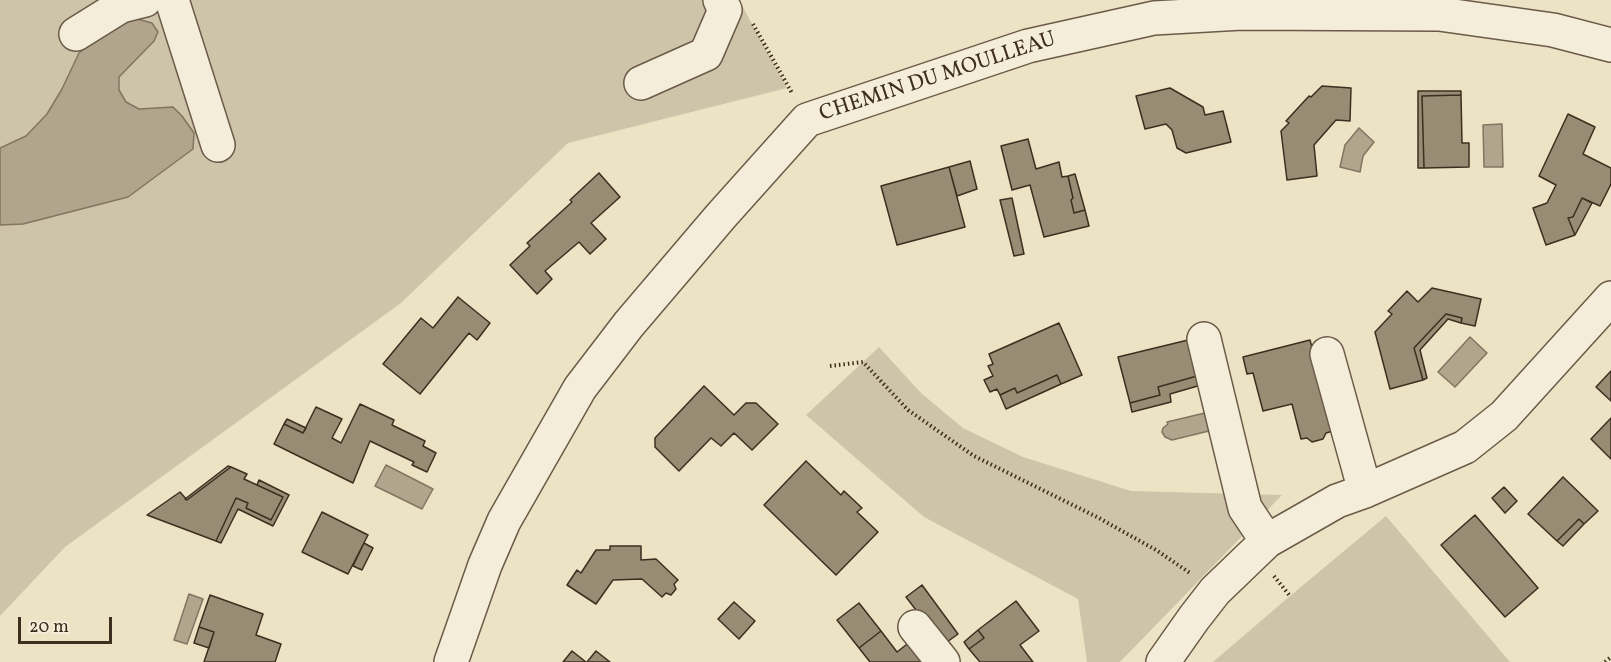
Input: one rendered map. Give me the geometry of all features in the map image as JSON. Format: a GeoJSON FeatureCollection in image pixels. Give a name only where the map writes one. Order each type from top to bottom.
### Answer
{"type":"FeatureCollection","features":[{"type":"Feature","properties":{"kind":"street"},"geometry":{"type":"LineString","coordinates":[[76,34],[121,6],[145,0]]}},
{"type":"Feature","properties":{"kind":"street"},"geometry":{"type":"LineString","coordinates":[[172,0],[218,145]]}},
{"type":"Feature","properties":{"kind":"street"},"geometry":{"type":"LineString","coordinates":[[641,83],[706,54],[725,10],[720,0]]}},
{"type":"Feature","properties":{"kind":"street","name":"CHEMIN DU MOULLEAU"},"geometry":{"type":"LineString","coordinates":[[451,662],[485,565],[504,521],[580,388],[629,324],[807,120],[1028,46],[1154,18],[1242,13],[1439,14],[1553,30],[1611,45]]}},
{"type":"Feature","properties":{"kind":"street"},"geometry":{"type":"LineString","coordinates":[[1163,662],[1215,591],[1267,541],[1337,501],[1465,447],[1504,416],[1611,298]]}},
{"type":"Feature","properties":{"kind":"street"},"geometry":{"type":"LineString","coordinates":[[1204,339],[1245,508],[1267,541]]}},
{"type":"Feature","properties":{"kind":"street"},"geometry":{"type":"LineString","coordinates":[[1327,354],[1365,491]]}},
{"type":"Feature","properties":{"kind":"street"},"geometry":{"type":"LineString","coordinates":[[915,627],[943,662]]}},
{"type":"Feature","properties":{"kind":"path"},"geometry":{"type":"LineString","coordinates":[[752,21],[807,120]]}},
{"type":"Feature","properties":{"kind":"path"},"geometry":{"type":"LineString","coordinates":[[830,366],[863,362],[908,410],[974,456],[1097,517],[1156,550],[1215,591]]}},
{"type":"Feature","properties":{"kind":"path"},"geometry":{"type":"LineString","coordinates":[[1605,662],[1611,657]]}},
{"type":"Feature","properties":{"kind":"shaded area"},"geometry":{"type":"Polygon","coordinates":[[[0,0],[739,0],[787,88],[568,143],[401,303],[65,547],[0,616],[0,0]]]}},
{"type":"Feature","properties":{"kind":"shaded area"},"geometry":{"type":"Polygon","coordinates":[[[137,19],[152,23],[158,32],[154,41],[119,77],[119,90],[126,102],[139,109],[173,107],[194,133],[193,149],[128,197],[23,224],[0,225],[0,148],[26,136],[47,114],[79,53],[121,21],[137,19]]]}},
{"type":"Feature","properties":{"kind":"shaded area"},"geometry":{"type":"Polygon","coordinates":[[[1502,124],[1503,167],[1484,167],[1483,125],[1502,124]]]}},
{"type":"Feature","properties":{"kind":"shaded area"},"geometry":{"type":"Polygon","coordinates":[[[1359,128],[1374,142],[1363,156],[1360,172],[1340,167],[1345,145],[1359,128]]]}},
{"type":"Feature","properties":{"kind":"shaded area"},"geometry":{"type":"Polygon","coordinates":[[[1470,337],[1487,353],[1455,387],[1438,372],[1470,337]]]}},
{"type":"Feature","properties":{"kind":"shaded area"},"geometry":{"type":"Polygon","coordinates":[[[879,347],[921,393],[963,428],[1023,457],[1131,491],[1282,495],[1120,662],[1087,662],[1078,599],[924,517],[806,415],[879,347]]]}},
{"type":"Feature","properties":{"kind":"shaded area"},"geometry":{"type":"Polygon","coordinates":[[[1209,412],[1213,430],[1172,440],[1165,437],[1162,432],[1167,422],[1209,412]]]}},
{"type":"Feature","properties":{"kind":"shaded area"},"geometry":{"type":"Polygon","coordinates":[[[386,465],[433,489],[422,509],[375,486],[386,465]]]}},
{"type":"Feature","properties":{"kind":"shaded area"},"geometry":{"type":"Polygon","coordinates":[[[1386,516],[1510,662],[1213,662],[1290,596],[1386,516]]]}},
{"type":"Feature","properties":{"kind":"shaded area"},"geometry":{"type":"Polygon","coordinates":[[[189,594],[203,599],[187,644],[174,640],[189,594]]]}},
{"type":"Feature","properties":{"kind":"building"},"geometry":{"type":"Polygon","coordinates":[[[1322,86],[1351,88],[1350,121],[1336,120],[1314,145],[1317,176],[1287,180],[1281,131],[1289,123],[1286,121],[1309,96],[1311,97],[1322,86]]]}},
{"type":"Feature","properties":{"kind":"building"},"geometry":{"type":"Polygon","coordinates":[[[1170,88],[1203,107],[1205,115],[1223,111],[1231,142],[1186,153],[1177,148],[1172,130],[1166,124],[1145,129],[1136,96],[1170,88]]]}},
{"type":"Feature","properties":{"kind":"building"},"geometry":{"type":"Polygon","coordinates":[[[1418,91],[1461,91],[1461,95],[1422,96],[1424,168],[1418,168],[1418,91]]]}},
{"type":"Feature","properties":{"kind":"building"},"geometry":{"type":"Polygon","coordinates":[[[1461,95],[1462,143],[1469,143],[1469,167],[1424,168],[1422,96],[1461,95]]]}},
{"type":"Feature","properties":{"kind":"building"},"geometry":{"type":"Polygon","coordinates":[[[1568,114],[1595,127],[1583,154],[1611,168],[1611,184],[1600,206],[1582,198],[1573,217],[1568,218],[1575,235],[1546,245],[1533,208],[1547,203],[1556,185],[1539,176],[1568,114]]]}},
{"type":"Feature","properties":{"kind":"building"},"geometry":{"type":"Polygon","coordinates":[[[1028,139],[1036,169],[1059,162],[1062,177],[1068,176],[1074,213],[1085,210],[1089,226],[1044,237],[1030,185],[1012,190],[1001,146],[1028,139]]]}},
{"type":"Feature","properties":{"kind":"building"},"geometry":{"type":"Polygon","coordinates":[[[970,161],[977,189],[957,196],[949,167],[970,161]]]}},
{"type":"Feature","properties":{"kind":"building"},"geometry":{"type":"Polygon","coordinates":[[[949,167],[965,227],[897,245],[881,186],[949,167]]]}},
{"type":"Feature","properties":{"kind":"building"},"geometry":{"type":"Polygon","coordinates":[[[599,173],[620,197],[591,223],[606,239],[590,254],[579,242],[545,271],[552,279],[537,294],[510,265],[530,246],[527,243],[572,202],[570,200],[599,173]]]}},
{"type":"Feature","properties":{"kind":"building"},"geometry":{"type":"Polygon","coordinates":[[[1075,174],[1085,210],[1074,213],[1068,176],[1075,174]]]}},
{"type":"Feature","properties":{"kind":"building"},"geometry":{"type":"Polygon","coordinates":[[[1012,198],[1024,254],[1014,256],[1000,200],[1012,198]]]}},
{"type":"Feature","properties":{"kind":"building"},"geometry":{"type":"Polygon","coordinates":[[[1582,198],[1592,203],[1575,235],[1568,218],[1573,217],[1582,198]]]}},
{"type":"Feature","properties":{"kind":"building"},"geometry":{"type":"Polygon","coordinates":[[[1432,288],[1481,299],[1475,326],[1461,323],[1462,318],[1446,314],[1414,348],[1423,380],[1390,389],[1375,332],[1392,314],[1388,311],[1407,291],[1418,302],[1432,288]]]}},
{"type":"Feature","properties":{"kind":"building"},"geometry":{"type":"Polygon","coordinates":[[[458,297],[490,323],[477,340],[469,333],[420,394],[383,364],[421,318],[433,328],[458,297]]]}},
{"type":"Feature","properties":{"kind":"building"},"geometry":{"type":"Polygon","coordinates":[[[1446,314],[1462,318],[1461,323],[1448,319],[1420,350],[1427,378],[1423,380],[1414,348],[1446,314]]]}},
{"type":"Feature","properties":{"kind":"building"},"geometry":{"type":"Polygon","coordinates":[[[1059,323],[1082,375],[1061,384],[1057,375],[1017,393],[1015,388],[1000,395],[997,389],[990,392],[984,380],[993,376],[988,366],[993,364],[989,354],[1059,323]]]}},
{"type":"Feature","properties":{"kind":"building"},"geometry":{"type":"Polygon","coordinates":[[[1198,338],[1208,383],[1170,394],[1171,402],[1132,412],[1130,403],[1160,395],[1158,387],[1197,376],[1188,340],[1198,338]]]}},
{"type":"Feature","properties":{"kind":"building"},"geometry":{"type":"Polygon","coordinates":[[[1188,340],[1197,376],[1158,387],[1160,395],[1130,403],[1118,357],[1188,340]]]}},
{"type":"Feature","properties":{"kind":"building"},"geometry":{"type":"Polygon","coordinates":[[[1310,340],[1333,431],[1326,433],[1323,439],[1312,442],[1307,438],[1301,439],[1292,404],[1263,411],[1253,373],[1247,374],[1243,357],[1310,340]]]}},
{"type":"Feature","properties":{"kind":"building"},"geometry":{"type":"Polygon","coordinates":[[[1611,371],[1611,401],[1596,387],[1611,371]]]}},
{"type":"Feature","properties":{"kind":"building"},"geometry":{"type":"Polygon","coordinates":[[[1057,375],[1061,384],[1006,409],[1000,395],[1015,388],[1017,393],[1057,375]]]}},
{"type":"Feature","properties":{"kind":"building"},"geometry":{"type":"Polygon","coordinates":[[[704,386],[734,415],[746,403],[756,403],[778,424],[752,450],[734,433],[721,446],[711,438],[679,471],[655,447],[655,438],[704,386]]]}},
{"type":"Feature","properties":{"kind":"building"},"geometry":{"type":"Polygon","coordinates":[[[360,404],[394,420],[392,425],[425,441],[423,446],[436,453],[427,472],[412,465],[414,462],[370,441],[353,483],[274,444],[284,424],[303,433],[316,407],[342,419],[332,438],[341,443],[360,404]]]}},
{"type":"Feature","properties":{"kind":"building"},"geometry":{"type":"Polygon","coordinates":[[[1611,418],[1611,459],[1591,439],[1611,418]]]}},
{"type":"Feature","properties":{"kind":"building"},"geometry":{"type":"Polygon","coordinates":[[[287,419],[306,428],[303,433],[284,424],[287,419]]]}},
{"type":"Feature","properties":{"kind":"building"},"geometry":{"type":"Polygon","coordinates":[[[806,461],[841,495],[844,491],[862,508],[857,512],[878,532],[836,575],[764,505],[806,461]]]}},
{"type":"Feature","properties":{"kind":"building"},"geometry":{"type":"Polygon","coordinates":[[[228,466],[231,467],[187,500],[185,499],[228,466]]]}},
{"type":"Feature","properties":{"kind":"building"},"geometry":{"type":"Polygon","coordinates":[[[231,467],[247,474],[244,479],[283,497],[271,520],[246,508],[248,503],[236,498],[216,541],[147,515],[180,492],[187,500],[231,467]]]}},
{"type":"Feature","properties":{"kind":"building"},"geometry":{"type":"Polygon","coordinates":[[[1563,477],[1598,511],[1584,524],[1579,519],[1557,541],[1528,514],[1563,477]]]}},
{"type":"Feature","properties":{"kind":"building"},"geometry":{"type":"Polygon","coordinates":[[[259,480],[289,495],[273,526],[238,509],[221,543],[216,541],[236,498],[248,503],[246,508],[271,520],[283,497],[257,485],[259,480]]]}},
{"type":"Feature","properties":{"kind":"building"},"geometry":{"type":"Polygon","coordinates":[[[1504,487],[1517,501],[1505,513],[1492,498],[1504,487]]]}},
{"type":"Feature","properties":{"kind":"building"},"geometry":{"type":"Polygon","coordinates":[[[322,512],[368,535],[348,574],[302,552],[322,512]]]}},
{"type":"Feature","properties":{"kind":"building"},"geometry":{"type":"Polygon","coordinates":[[[1475,515],[1538,588],[1505,617],[1441,545],[1475,515]]]}},
{"type":"Feature","properties":{"kind":"building"},"geometry":{"type":"Polygon","coordinates":[[[1579,519],[1584,524],[1563,546],[1557,541],[1579,519]]]}},
{"type":"Feature","properties":{"kind":"building"},"geometry":{"type":"Polygon","coordinates":[[[364,543],[373,548],[362,570],[353,566],[364,543]]]}},
{"type":"Feature","properties":{"kind":"building"},"geometry":{"type":"Polygon","coordinates":[[[610,546],[641,546],[641,560],[656,559],[678,580],[674,584],[676,589],[671,595],[666,593],[662,597],[642,579],[613,580],[596,604],[567,585],[577,570],[581,573],[596,550],[610,550],[610,546]]]}},
{"type":"Feature","properties":{"kind":"building"},"geometry":{"type":"Polygon","coordinates":[[[922,585],[958,634],[943,645],[906,597],[922,585]]]}},
{"type":"Feature","properties":{"kind":"building"},"geometry":{"type":"Polygon","coordinates":[[[210,595],[263,614],[256,635],[281,644],[275,662],[204,662],[214,632],[199,627],[210,595]]]}},
{"type":"Feature","properties":{"kind":"building"},"geometry":{"type":"Polygon","coordinates":[[[1016,601],[1039,631],[1020,645],[1033,662],[980,662],[969,649],[984,638],[978,630],[1016,601]]]}},
{"type":"Feature","properties":{"kind":"building"},"geometry":{"type":"Polygon","coordinates":[[[734,602],[755,621],[739,639],[718,619],[734,602]]]}},
{"type":"Feature","properties":{"kind":"building"},"geometry":{"type":"Polygon","coordinates":[[[859,603],[881,631],[859,648],[837,620],[859,603]]]}},
{"type":"Feature","properties":{"kind":"building"},"geometry":{"type":"Polygon","coordinates":[[[199,627],[214,632],[209,648],[194,643],[199,627]]]}},
{"type":"Feature","properties":{"kind":"building"},"geometry":{"type":"Polygon","coordinates":[[[978,630],[984,638],[969,649],[964,642],[978,630]]]}},
{"type":"Feature","properties":{"kind":"building"},"geometry":{"type":"Polygon","coordinates":[[[881,631],[897,652],[911,641],[928,662],[870,662],[859,648],[881,631]]]}},
{"type":"Feature","properties":{"kind":"building"},"geometry":{"type":"Polygon","coordinates":[[[572,651],[586,662],[563,662],[572,651]]]}},
{"type":"Feature","properties":{"kind":"building"},"geometry":{"type":"Polygon","coordinates":[[[596,651],[610,662],[587,662],[596,651]]]}}]}
